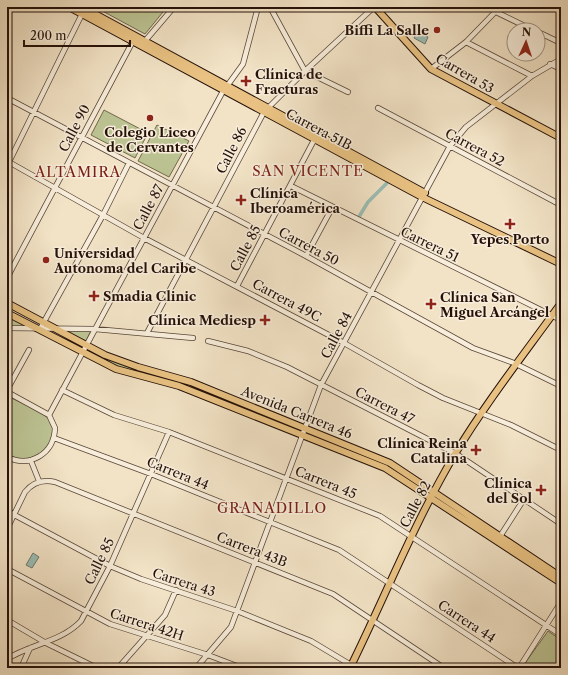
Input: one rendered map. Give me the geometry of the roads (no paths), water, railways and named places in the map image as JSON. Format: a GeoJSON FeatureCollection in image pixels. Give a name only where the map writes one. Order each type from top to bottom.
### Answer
{"type":"FeatureCollection","features":[{"type":"Feature","properties":{"kind":"main road","name":"Carrera 51B"},"geometry":{"type":"LineString","coordinates":[[69,7],[82,10],[145,41],[225,88]]}},
{"type":"Feature","properties":{"kind":"main road","name":"Carrera 53"},"geometry":{"type":"LineString","coordinates":[[374,7],[431,68],[561,138]]}},
{"type":"Feature","properties":{"kind":"main road","name":"Carrera 51B"},"geometry":{"type":"LineString","coordinates":[[82,10],[146,48],[225,88],[424,195],[561,264]]}},
{"type":"Feature","properties":{"kind":"main road","name":"Avenida Carrera 46"},"geometry":{"type":"LineString","coordinates":[[7,303],[105,355],[138,367],[191,381],[371,453],[403,470],[432,495]]}},
{"type":"Feature","properties":{"kind":"main road","name":"Calle 82"},"geometry":{"type":"LineString","coordinates":[[352,667],[411,536],[455,454],[482,413],[561,303]]}},
{"type":"Feature","properties":{"kind":"main road","name":"Avenida Carrera 46"},"geometry":{"type":"LineString","coordinates":[[7,313],[40,329],[82,353],[122,371],[187,390],[368,461],[432,495],[561,577]]}},
{"type":"Feature","properties":{"kind":"main road"},"geometry":{"type":"LineString","coordinates":[[368,461],[371,453]]}},
{"type":"Feature","properties":{"kind":"main road","name":"Avenida Carrera 46"},"geometry":{"type":"LineString","coordinates":[[499,539],[561,583]]}},
{"type":"Feature","properties":{"kind":"street","name":"Calle 87"},"geometry":{"type":"LineString","coordinates":[[49,415],[225,88],[243,64],[258,7]]}},
{"type":"Feature","properties":{"kind":"street"},"geometry":{"type":"LineString","coordinates":[[270,7],[305,71],[348,92]]}},
{"type":"Feature","properties":{"kind":"street","name":"Calle 86"},"geometry":{"type":"LineString","coordinates":[[147,333],[259,120],[266,110],[305,71],[374,7]]}},
{"type":"Feature","properties":{"kind":"street"},"geometry":{"type":"LineString","coordinates":[[431,68],[466,42],[500,7]]}},
{"type":"Feature","properties":{"kind":"street"},"geometry":{"type":"LineString","coordinates":[[146,48],[145,41],[172,8]]}},
{"type":"Feature","properties":{"kind":"street"},"geometry":{"type":"LineString","coordinates":[[8,163],[34,112],[82,10]]}},
{"type":"Feature","properties":{"kind":"street"},"geometry":{"type":"LineString","coordinates":[[496,12],[517,22]]}},
{"type":"Feature","properties":{"kind":"street"},"geometry":{"type":"LineString","coordinates":[[546,36],[561,43]]}},
{"type":"Feature","properties":{"kind":"street"},"geometry":{"type":"LineString","coordinates":[[133,41],[145,41]]}},
{"type":"Feature","properties":{"kind":"street","name":"Calle 90"},"geometry":{"type":"LineString","coordinates":[[7,278],[133,41]]}},
{"type":"Feature","properties":{"kind":"street"},"geometry":{"type":"LineString","coordinates":[[466,42],[532,76]]}},
{"type":"Feature","properties":{"kind":"street","name":"Calle 84"},"geometry":{"type":"LineString","coordinates":[[196,668],[231,627],[269,521],[321,385],[450,146],[466,127],[532,76],[550,64],[561,59]]}},
{"type":"Feature","properties":{"kind":"street"},"geometry":{"type":"LineString","coordinates":[[550,64],[561,70]]}},
{"type":"Feature","properties":{"kind":"street","name":"Carrera 50"},"geometry":{"type":"LineString","coordinates":[[7,98],[372,291],[472,348],[517,364],[561,386]]}},
{"type":"Feature","properties":{"kind":"street","name":"Carrera 52"},"geometry":{"type":"LineString","coordinates":[[378,108],[561,205]]}},
{"type":"Feature","properties":{"kind":"street","name":"Calle 85"},"geometry":{"type":"LineString","coordinates":[[237,286],[318,138]]}},
{"type":"Feature","properties":{"kind":"street","name":"Carrera 49C"},"geometry":{"type":"LineString","coordinates":[[8,163],[186,261],[237,286],[344,343],[443,398],[482,413],[561,450]]}},
{"type":"Feature","properties":{"kind":"street"},"geometry":{"type":"LineString","coordinates":[[40,329],[130,163]]}},
{"type":"Feature","properties":{"kind":"street","name":"Carrera 51"},"geometry":{"type":"LineString","coordinates":[[291,186],[332,208],[561,320]]}},
{"type":"Feature","properties":{"kind":"street"},"geometry":{"type":"LineString","coordinates":[[306,256],[332,208]]}},
{"type":"Feature","properties":{"kind":"street"},"geometry":{"type":"LineString","coordinates":[[7,328],[95,329],[193,338]]}},
{"type":"Feature","properties":{"kind":"street","name":"Carrera 47"},"geometry":{"type":"LineString","coordinates":[[208,341],[248,351],[321,385],[455,454],[561,524]]}},
{"type":"Feature","properties":{"kind":"street"},"geometry":{"type":"LineString","coordinates":[[7,457],[21,462],[32,461],[47,450],[54,438],[55,428],[49,415],[7,391],[29,350]]}},
{"type":"Feature","properties":{"kind":"street"},"geometry":{"type":"LineString","coordinates":[[187,390],[191,381]]}},
{"type":"Feature","properties":{"kind":"street","name":"Carrera 45"},"geometry":{"type":"LineString","coordinates":[[62,390],[114,415],[169,432],[380,516],[561,635]]}},
{"type":"Feature","properties":{"kind":"street","name":"Calle 85"},"geometry":{"type":"LineString","coordinates":[[7,659],[30,648],[46,643],[74,628],[86,612],[110,566],[169,432]]}},
{"type":"Feature","properties":{"kind":"street","name":"Carrera 44"},"geometry":{"type":"LineString","coordinates":[[54,438],[151,474],[339,550],[519,668]]}},
{"type":"Feature","properties":{"kind":"street"},"geometry":{"type":"LineString","coordinates":[[7,529],[27,489],[39,481],[32,461]]}},
{"type":"Feature","properties":{"kind":"street","name":"Carrera 43B"},"geometry":{"type":"LineString","coordinates":[[39,481],[55,482],[333,594],[444,668]]}},
{"type":"Feature","properties":{"kind":"street"},"geometry":{"type":"LineString","coordinates":[[499,539],[524,499]]}},
{"type":"Feature","properties":{"kind":"street","name":"Carrera 43"},"geometry":{"type":"LineString","coordinates":[[7,511],[110,566],[141,579],[237,611],[311,641],[352,667]]}},
{"type":"Feature","properties":{"kind":"street","name":"Carrera 42H"},"geometry":{"type":"LineString","coordinates":[[7,569],[114,626],[208,655],[242,668]]}},
{"type":"Feature","properties":{"kind":"street"},"geometry":{"type":"LineString","coordinates":[[118,668],[165,615],[176,590]]}},
{"type":"Feature","properties":{"kind":"street"},"geometry":{"type":"LineString","coordinates":[[519,668],[561,602]]}},
{"type":"Feature","properties":{"kind":"street"},"geometry":{"type":"LineString","coordinates":[[7,620],[46,643],[97,668]]}},
{"type":"Feature","properties":{"kind":"street"},"geometry":{"type":"LineString","coordinates":[[22,668],[30,648]]}},
{"type":"Feature","properties":{"kind":"water"},"geometry":{"type":"Polygon","coordinates":[[[417,32],[428,37],[425,44],[414,38],[417,32]]]}},
{"type":"Feature","properties":{"kind":"water"},"geometry":{"type":"Polygon","coordinates":[[[33,553],[39,557],[32,568],[26,565],[33,553]]]}},
{"type":"Feature","properties":{"kind":"waterway"},"geometry":{"type":"LineString","coordinates":[[357,220],[368,202],[387,183]]}},
{"type":"Feature","properties":{"kind":"place","name":"Biffi La Salle"},"geometry":{"type":"Point","coordinates":[437,30]}},
{"type":"Feature","properties":{"kind":"place","name":"Clínica de Fracturas"},"geometry":{"type":"Point","coordinates":[246,81]}},
{"type":"Feature","properties":{"kind":"place","name":"Colegio Liceo de Cervantes"},"geometry":{"type":"Point","coordinates":[150,118]}},
{"type":"Feature","properties":{"kind":"place","name":"Clínica Iberoamérica"},"geometry":{"type":"Point","coordinates":[241,200]}},
{"type":"Feature","properties":{"kind":"place","name":"Yepes Porto"},"geometry":{"type":"Point","coordinates":[510,224]}},
{"type":"Feature","properties":{"kind":"place","name":"Universidad Autonoma del Caribe"},"geometry":{"type":"Point","coordinates":[46,260]}},
{"type":"Feature","properties":{"kind":"place","name":"Smadia Clinic"},"geometry":{"type":"Point","coordinates":[94,296]}},
{"type":"Feature","properties":{"kind":"place","name":"Clínica San Miguel Arcángel"},"geometry":{"type":"Point","coordinates":[431,304]}},
{"type":"Feature","properties":{"kind":"place","name":"Clínica Mediesp"},"geometry":{"type":"Point","coordinates":[265,320]}},
{"type":"Feature","properties":{"kind":"place","name":"Clínica Reina Catalina"},"geometry":{"type":"Point","coordinates":[476,450]}},
{"type":"Feature","properties":{"kind":"place","name":"Clínica del Sol"},"geometry":{"type":"Point","coordinates":[541,490]}},
{"type":"Feature","properties":{"kind":"district","name":"SAN VICENTE"},"geometry":{"type":"Point","coordinates":[308,171]}},
{"type":"Feature","properties":{"kind":"district","name":"ALTAMIRA"},"geometry":{"type":"Point","coordinates":[78,172]}},
{"type":"Feature","properties":{"kind":"district","name":"GRANADILLO"},"geometry":{"type":"Point","coordinates":[272,508]}}]}
